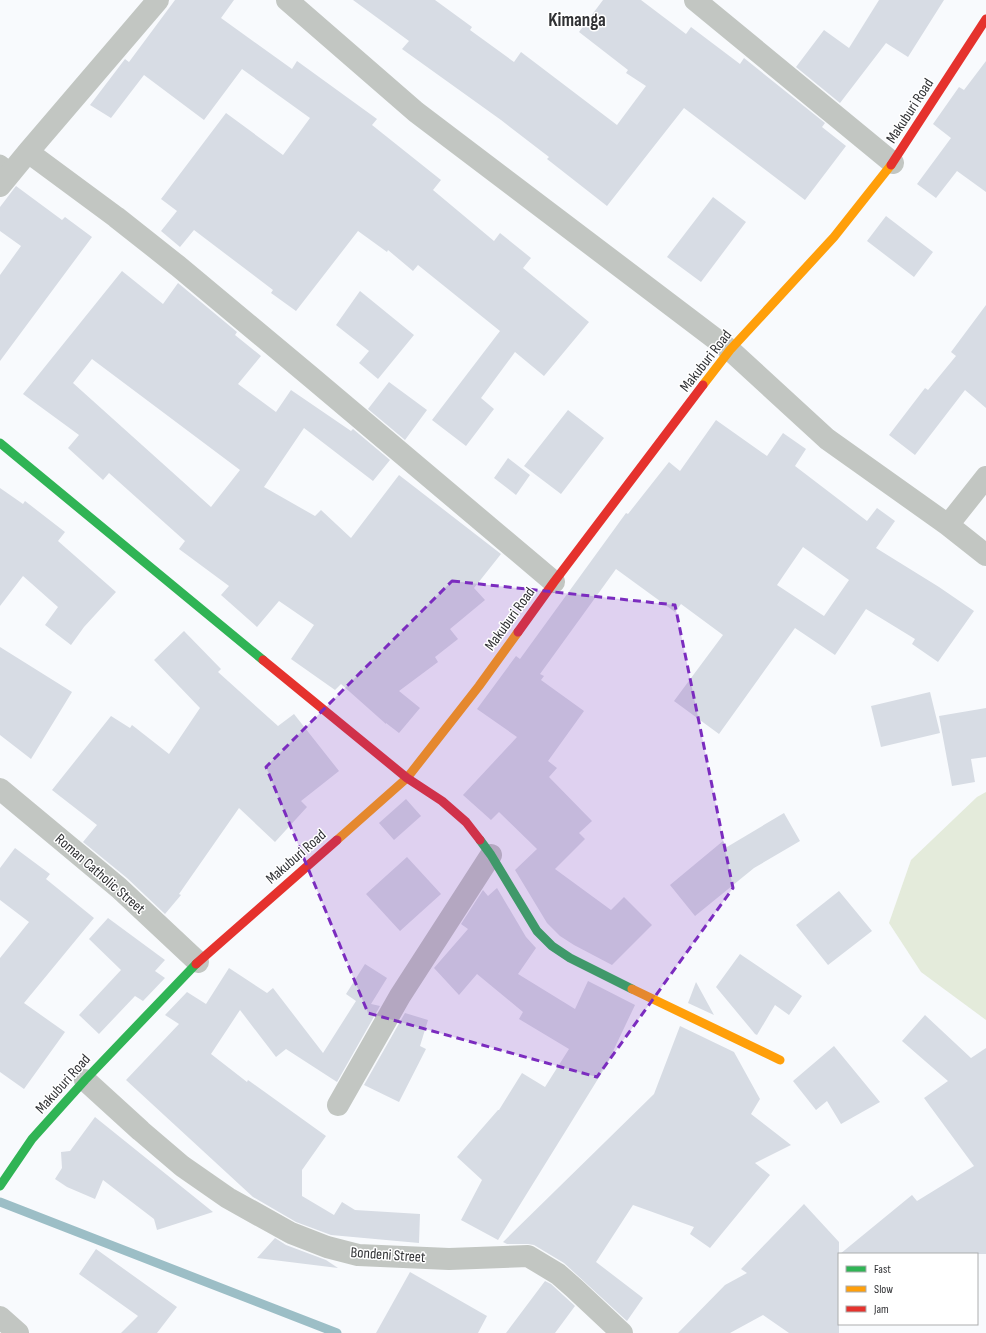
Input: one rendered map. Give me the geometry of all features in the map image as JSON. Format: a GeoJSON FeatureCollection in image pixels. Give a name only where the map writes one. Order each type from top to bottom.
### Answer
{"type":"FeatureCollection","features":[{"type":"Feature","properties":{"kind":"street"},"geometry":{"type":"LineString","coordinates":[[4,174],[28,152],[158,0]]}},
{"type":"Feature","properties":{"kind":"street"},"geometry":{"type":"LineString","coordinates":[[287,0],[416,112],[730,350],[828,439],[948,525],[986,555]]}},
{"type":"Feature","properties":{"kind":"street"},"geometry":{"type":"LineString","coordinates":[[695,0],[892,164]]}},
{"type":"Feature","properties":{"kind":"street","name":"Makuburi Road"},"geometry":{"type":"LineString","coordinates":[[0,1186],[32,1139],[85,1080],[198,962],[407,778],[479,686],[554,582],[730,350],[834,237],[892,164],[986,20]]}},
{"type":"Feature","properties":{"kind":"street"},"geometry":{"type":"LineString","coordinates":[[28,152],[116,217],[178,266],[554,582]]}},
{"type":"Feature","properties":{"kind":"street"},"geometry":{"type":"LineString","coordinates":[[0,443],[407,778],[442,801],[466,822],[491,855],[537,931],[558,950],[570,958],[668,1007],[780,1060]]}},
{"type":"Feature","properties":{"kind":"street"},"geometry":{"type":"LineString","coordinates":[[948,525],[986,476]]}},
{"type":"Feature","properties":{"kind":"street","name":"Roman Catholic Street"},"geometry":{"type":"LineString","coordinates":[[0,789],[119,888],[198,962]]}},
{"type":"Feature","properties":{"kind":"street"},"geometry":{"type":"LineString","coordinates":[[338,1106],[400,996],[491,855]]}},
{"type":"Feature","properties":{"kind":"street","name":"Bondeni Street"},"geometry":{"type":"LineString","coordinates":[[85,1080],[182,1166],[228,1198],[291,1233],[327,1247],[358,1255],[449,1259],[528,1256],[558,1274],[622,1333]]}},
{"type":"Feature","properties":{"kind":"street"},"geometry":{"type":"LineString","coordinates":[[0,1317],[18,1333]]}},
{"type":"Feature","properties":{"kind":"highlighted area"},"geometry":{"type":"Polygon","coordinates":[[[452,581],[675,605],[733,888],[597,1077],[368,1013],[266,767],[452,581]]]}},
{"type":"Feature","properties":{"kind":"green space"},"geometry":{"type":"Polygon","coordinates":[[[986,792],[986,1020],[921,972],[889,923],[911,860],[977,797],[986,792]]]}},
{"type":"Feature","properties":{"kind":"building"},"geometry":{"type":"Polygon","coordinates":[[[175,0],[234,0],[221,18],[292,69],[297,61],[377,119],[372,125],[441,180],[433,190],[494,241],[500,233],[531,258],[523,268],[589,322],[544,376],[515,352],[481,398],[494,409],[466,446],[432,420],[500,331],[418,265],[413,271],[388,250],[387,252],[358,231],[296,311],[271,293],[273,290],[194,230],[180,247],[161,231],[177,211],[161,199],[226,113],[283,155],[310,118],[242,69],[204,120],[144,75],[111,118],[90,105],[125,59],[129,62],[175,0]]]}},
{"type":"Feature","properties":{"kind":"building"},"geometry":{"type":"Polygon","coordinates":[[[353,0],[435,0],[472,27],[470,30],[514,62],[521,52],[617,125],[646,86],[626,73],[628,70],[579,32],[603,0],[641,0],[686,34],[691,27],[740,64],[744,58],[825,123],[822,127],[846,146],[805,200],[684,108],[607,206],[547,159],[549,157],[501,120],[402,49],[409,41],[353,0]]]}},
{"type":"Feature","properties":{"kind":"building"},"geometry":{"type":"Polygon","coordinates":[[[879,0],[944,0],[908,57],[886,43],[840,103],[796,67],[824,30],[849,48],[879,0]]]}},
{"type":"Feature","properties":{"kind":"building"},"geometry":{"type":"Polygon","coordinates":[[[986,61],[986,192],[957,171],[936,198],[917,184],[951,138],[933,124],[959,87],[964,90],[986,61]]]}},
{"type":"Feature","properties":{"kind":"building"},"geometry":{"type":"Polygon","coordinates":[[[16,186],[62,220],[65,217],[92,237],[0,361],[0,275],[21,246],[0,231],[0,207],[16,186]]]}},
{"type":"Feature","properties":{"kind":"building"},"geometry":{"type":"Polygon","coordinates":[[[713,197],[746,222],[701,282],[667,257],[713,197]]]}},
{"type":"Feature","properties":{"kind":"building"},"geometry":{"type":"Polygon","coordinates":[[[886,216],[933,252],[914,277],[867,241],[886,216]]]}},
{"type":"Feature","properties":{"kind":"building"},"geometry":{"type":"Polygon","coordinates":[[[122,271],[163,304],[178,283],[237,332],[235,335],[261,356],[238,384],[276,412],[291,390],[351,431],[353,429],[390,460],[373,481],[304,428],[264,487],[315,516],[321,510],[351,538],[399,475],[501,554],[474,588],[485,600],[450,629],[458,639],[435,657],[438,662],[399,691],[420,708],[399,733],[386,724],[341,684],[335,690],[291,659],[314,625],[279,601],[257,627],[221,595],[229,586],[179,549],[185,541],[109,473],[103,480],[68,448],[79,435],[23,394],[122,271]],[[92,359],[73,383],[211,507],[240,470],[92,359]]]}},
{"type":"Feature","properties":{"kind":"building"},"geometry":{"type":"Polygon","coordinates":[[[360,291],[414,335],[378,379],[359,363],[369,351],[336,325],[360,291]]]}},
{"type":"Feature","properties":{"kind":"building"},"geometry":{"type":"Polygon","coordinates":[[[986,305],[986,408],[965,390],[915,455],[889,435],[925,388],[928,390],[956,356],[951,352],[986,305]]]}},
{"type":"Feature","properties":{"kind":"building"},"geometry":{"type":"Polygon","coordinates":[[[389,382],[427,410],[405,440],[368,409],[389,382]]]}},
{"type":"Feature","properties":{"kind":"building"},"geometry":{"type":"Polygon","coordinates":[[[568,410],[604,438],[561,494],[524,466],[568,410]]]}},
{"type":"Feature","properties":{"kind":"building"},"geometry":{"type":"Polygon","coordinates":[[[716,420],[767,456],[783,433],[806,449],[795,466],[867,521],[877,508],[895,521],[876,548],[939,587],[974,611],[938,662],[912,644],[915,639],[866,609],[835,655],[795,628],[719,734],[674,701],[723,635],[681,604],[675,612],[616,569],[540,674],[544,676],[541,680],[584,711],[548,761],[557,768],[549,777],[592,821],[579,833],[585,839],[555,869],[611,910],[624,897],[652,925],[612,965],[560,936],[547,923],[515,870],[537,849],[499,812],[491,820],[463,795],[517,737],[477,709],[516,656],[520,659],[626,513],[628,514],[669,462],[680,471],[716,420]],[[803,547],[777,585],[824,616],[849,580],[803,547]]]}},
{"type":"Feature","properties":{"kind":"building"},"geometry":{"type":"Polygon","coordinates":[[[508,458],[530,475],[516,495],[494,478],[508,458]]]}},
{"type":"Feature","properties":{"kind":"building"},"geometry":{"type":"Polygon","coordinates":[[[0,488],[23,504],[25,501],[65,532],[58,541],[116,592],[84,627],[71,645],[45,625],[58,607],[23,576],[0,606],[0,488]]]}},
{"type":"Feature","properties":{"kind":"building"},"geometry":{"type":"Polygon","coordinates":[[[184,631],[221,669],[218,672],[278,726],[294,714],[339,771],[301,801],[307,807],[275,842],[239,808],[179,894],[181,895],[165,914],[127,878],[83,842],[97,825],[52,790],[111,716],[130,728],[132,725],[169,754],[200,708],[154,660],[184,631]]]}},
{"type":"Feature","properties":{"kind":"building"},"geometry":{"type":"Polygon","coordinates":[[[0,647],[72,692],[31,759],[0,735],[0,647]]]}},
{"type":"Feature","properties":{"kind":"building"},"geometry":{"type":"Polygon","coordinates":[[[930,692],[940,733],[881,747],[871,706],[930,692]]]}},
{"type":"Feature","properties":{"kind":"building"},"geometry":{"type":"Polygon","coordinates":[[[986,708],[986,757],[971,759],[975,782],[952,786],[939,716],[986,708]]]}},
{"type":"Feature","properties":{"kind":"building"},"geometry":{"type":"Polygon","coordinates":[[[406,799],[421,816],[394,840],[379,823],[406,799]]]}},
{"type":"Feature","properties":{"kind":"building"},"geometry":{"type":"Polygon","coordinates":[[[784,813],[800,841],[754,868],[695,916],[670,885],[723,841],[727,847],[784,813]]]}},
{"type":"Feature","properties":{"kind":"building"},"geometry":{"type":"Polygon","coordinates":[[[15,848],[50,874],[46,879],[94,918],[24,1003],[65,1032],[24,1089],[0,1072],[0,958],[29,922],[0,900],[0,868],[15,848]]]}},
{"type":"Feature","properties":{"kind":"building"},"geometry":{"type":"Polygon","coordinates":[[[407,857],[441,894],[400,931],[366,894],[407,857]]]}},
{"type":"Feature","properties":{"kind":"building"},"geometry":{"type":"Polygon","coordinates":[[[497,888],[526,937],[536,948],[518,974],[575,1009],[588,981],[635,1005],[606,1066],[498,1240],[461,1220],[482,1180],[457,1157],[499,1110],[522,1073],[545,1087],[569,1049],[519,1019],[523,1012],[477,974],[459,995],[434,968],[468,929],[461,924],[483,890],[488,896],[497,888]]]}},
{"type":"Feature","properties":{"kind":"building"},"geometry":{"type":"Polygon","coordinates":[[[839,891],[872,931],[828,965],[796,925],[839,891]]]}},
{"type":"Feature","properties":{"kind":"building"},"geometry":{"type":"Polygon","coordinates":[[[108,918],[165,960],[155,971],[165,978],[143,1001],[135,996],[99,1034],[79,1015],[121,970],[89,939],[108,918]]]}},
{"type":"Feature","properties":{"kind":"building"},"geometry":{"type":"Polygon","coordinates":[[[740,954],[802,996],[789,1015],[775,1005],[757,1035],[716,987],[740,954]]]}},
{"type":"Feature","properties":{"kind":"building"},"geometry":{"type":"Polygon","coordinates":[[[365,964],[387,978],[371,1004],[380,1006],[337,1082],[286,1049],[276,1057],[240,1010],[211,1054],[247,1082],[248,1080],[326,1136],[302,1170],[302,1196],[334,1215],[342,1202],[355,1210],[420,1214],[419,1243],[331,1235],[296,1222],[253,1197],[126,1080],[179,1024],[165,1015],[187,992],[206,1004],[229,968],[267,993],[273,988],[323,1053],[356,1001],[346,994],[365,964]]]}},
{"type":"Feature","properties":{"kind":"building"},"geometry":{"type":"Polygon","coordinates":[[[696,982],[714,1015],[688,1003],[696,982]]]}},
{"type":"Feature","properties":{"kind":"building"},"geometry":{"type":"Polygon","coordinates":[[[405,1013],[428,1020],[420,1046],[426,1049],[399,1102],[364,1085],[405,1013]]]}},
{"type":"Feature","properties":{"kind":"building"},"geometry":{"type":"Polygon","coordinates":[[[925,1015],[971,1058],[986,1048],[986,1254],[841,1253],[912,1195],[917,1201],[974,1166],[924,1098],[948,1081],[902,1041],[925,1015]]]}},
{"type":"Feature","properties":{"kind":"building"},"geometry":{"type":"Polygon","coordinates":[[[680,1026],[734,1052],[760,1099],[751,1114],[791,1145],[755,1163],[770,1175],[710,1248],[690,1234],[694,1227],[633,1205],[596,1262],[643,1298],[627,1321],[564,1263],[534,1245],[507,1244],[503,1242],[654,1094],[680,1026]]]}},
{"type":"Feature","properties":{"kind":"building"},"geometry":{"type":"Polygon","coordinates":[[[834,1046],[880,1102],[841,1124],[827,1101],[816,1110],[793,1081],[834,1046]]]}},
{"type":"Feature","properties":{"kind":"building"},"geometry":{"type":"Polygon","coordinates":[[[95,1117],[213,1212],[157,1230],[154,1219],[103,1180],[95,1199],[67,1187],[55,1179],[62,1168],[61,1152],[70,1151],[95,1117]]]}},
{"type":"Feature","properties":{"kind":"building"},"geometry":{"type":"Polygon","coordinates":[[[804,1204],[839,1242],[839,1333],[789,1333],[763,1315],[730,1333],[678,1333],[725,1285],[747,1273],[741,1269],[804,1204]]]}},
{"type":"Feature","properties":{"kind":"building"},"geometry":{"type":"Polygon","coordinates":[[[275,1238],[286,1245],[326,1260],[338,1268],[257,1258],[275,1238]]]}},
{"type":"Feature","properties":{"kind":"building"},"geometry":{"type":"Polygon","coordinates":[[[96,1249],[177,1307],[157,1333],[121,1333],[138,1316],[79,1274],[96,1249]]]}},
{"type":"Feature","properties":{"kind":"building"},"geometry":{"type":"Polygon","coordinates":[[[410,1272],[487,1316],[478,1333],[376,1333],[410,1272]]]}},
{"type":"Feature","properties":{"kind":"building"},"geometry":{"type":"Polygon","coordinates":[[[545,1281],[551,1284],[575,1306],[555,1333],[506,1333],[545,1281]]]}},
{"type":"Feature","properties":{"kind":"waterway"},"geometry":{"type":"LineString","coordinates":[[0,1202],[337,1333]]}},
{"type":"Feature","properties":{"kind":"traffic: fast"},"geometry":{"type":"LineString","coordinates":[[0,443],[263,660]]}},
{"type":"Feature","properties":{"kind":"traffic: fast"},"geometry":{"type":"LineString","coordinates":[[480,840],[491,855],[537,931],[552,946],[570,958],[632,989]]}},
{"type":"Feature","properties":{"kind":"traffic: fast"},"geometry":{"type":"LineString","coordinates":[[0,1186],[32,1139],[85,1080],[196,964]]}},
{"type":"Feature","properties":{"kind":"traffic: slow"},"geometry":{"type":"LineString","coordinates":[[703,385],[730,350],[834,237],[891,165]]}},
{"type":"Feature","properties":{"kind":"traffic: slow"},"geometry":{"type":"LineString","coordinates":[[337,840],[407,778],[479,686],[518,632]]}},
{"type":"Feature","properties":{"kind":"traffic: slow"},"geometry":{"type":"LineString","coordinates":[[632,989],[780,1060]]}},
{"type":"Feature","properties":{"kind":"traffic: jam"},"geometry":{"type":"LineString","coordinates":[[891,165],[986,19]]}},
{"type":"Feature","properties":{"kind":"traffic: jam"},"geometry":{"type":"LineString","coordinates":[[518,632],[703,385]]}},
{"type":"Feature","properties":{"kind":"traffic: jam"},"geometry":{"type":"LineString","coordinates":[[263,660],[407,778],[442,801],[466,822],[480,840]]}},
{"type":"Feature","properties":{"kind":"traffic: jam"},"geometry":{"type":"LineString","coordinates":[[196,964],[337,840]]}},
{"type":"Feature","properties":{"kind":"district","name":"Kimanga"},"geometry":{"type":"Point","coordinates":[577,20]}}]}
